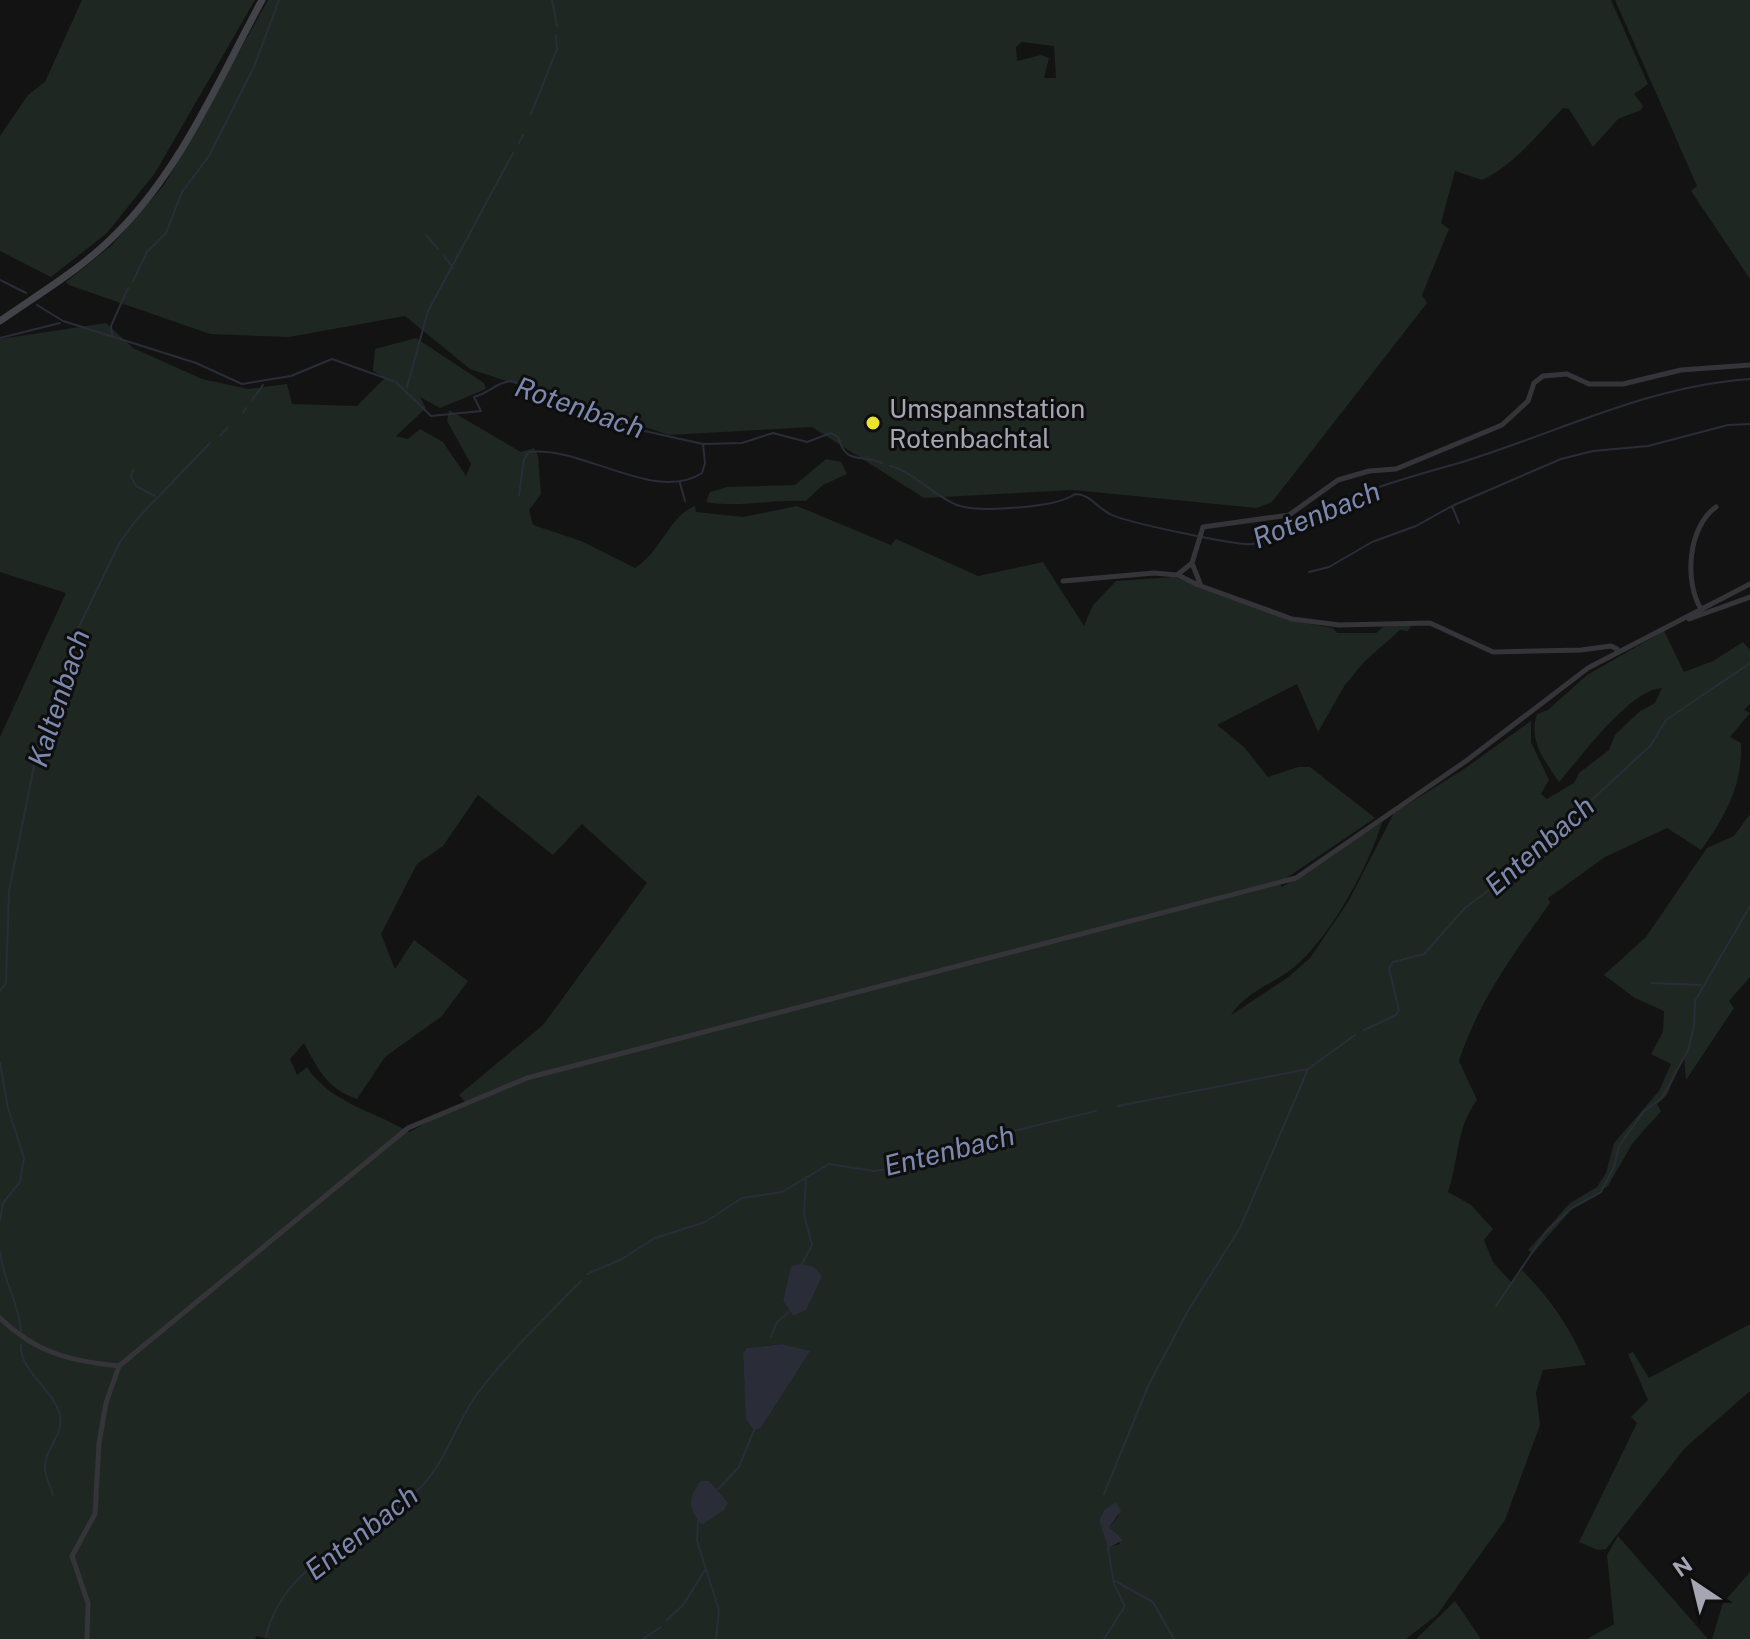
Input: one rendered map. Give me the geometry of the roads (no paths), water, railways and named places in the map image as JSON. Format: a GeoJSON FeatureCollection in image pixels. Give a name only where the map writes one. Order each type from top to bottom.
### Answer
{"type":"FeatureCollection","features":[{"type":"Feature","properties":{"kind":"main road"},"geometry":{"type":"LineString","coordinates":[[0,321],[90,258],[151,195],[184,144],[262,0]]}},
{"type":"Feature","properties":{"kind":"street"},"geometry":{"type":"LineString","coordinates":[[1201,586],[1192,563],[1199,534],[1210,524],[1276,519],[1289,515],[1338,480],[1369,471],[1396,469],[1502,425],[1528,401],[1534,383],[1543,376],[1567,374],[1589,384],[1623,384],[1681,370],[1750,365]]}},
{"type":"Feature","properties":{"kind":"street"},"geometry":{"type":"LineString","coordinates":[[1701,609],[1695,599],[1694,535],[1706,514],[1716,507]]}},
{"type":"Feature","properties":{"kind":"street"},"geometry":{"type":"LineString","coordinates":[[1177,575],[1192,563]]}},
{"type":"Feature","properties":{"kind":"street"},"geometry":{"type":"LineString","coordinates":[[1063,581],[1154,573],[1177,575],[1303,621],[1352,626],[1430,623],[1493,652],[1581,650],[1611,646],[1618,649]]}},
{"type":"Feature","properties":{"kind":"street"},"geometry":{"type":"LineString","coordinates":[[87,1639],[88,1603],[72,1556],[95,1514],[99,1443],[106,1403],[119,1366],[408,1128],[527,1078],[1296,878],[1618,649],[1750,584]]}},
{"type":"Feature","properties":{"kind":"street"},"geometry":{"type":"LineString","coordinates":[[1684,618],[1750,597]]}},
{"type":"Feature","properties":{"kind":"street"},"geometry":{"type":"LineString","coordinates":[[0,1318],[21,1339],[74,1362],[119,1366]]}},
{"type":"Feature","properties":{"kind":"waterway"},"geometry":{"type":"LineString","coordinates":[[133,281],[147,252],[166,233],[182,192],[209,156],[254,67],[279,0]]}},
{"type":"Feature","properties":{"kind":"waterway"},"geometry":{"type":"LineString","coordinates":[[552,0],[557,26]]}},
{"type":"Feature","properties":{"kind":"waterway"},"geometry":{"type":"LineString","coordinates":[[531,114],[557,49],[556,36]]}},
{"type":"Feature","properties":{"kind":"waterway"},"geometry":{"type":"LineString","coordinates":[[519,143],[523,135]]}},
{"type":"Feature","properties":{"kind":"waterway"},"geometry":{"type":"LineString","coordinates":[[407,387],[428,311],[513,153]]}},
{"type":"Feature","properties":{"kind":"waterway"},"geometry":{"type":"LineString","coordinates":[[426,235],[438,249]]}},
{"type":"Feature","properties":{"kind":"waterway"},"geometry":{"type":"LineString","coordinates":[[444,256],[453,268]]}},
{"type":"Feature","properties":{"kind":"waterway","name":"Rotenbach"},"geometry":{"type":"LineString","coordinates":[[0,280],[26,293]]}},
{"type":"Feature","properties":{"kind":"waterway"},"geometry":{"type":"LineString","coordinates":[[112,335],[111,326],[128,288]]}},
{"type":"Feature","properties":{"kind":"waterway","name":"Rotenbach"},"geometry":{"type":"LineString","coordinates":[[37,305],[63,321],[196,363],[242,384],[291,376],[332,359],[396,382],[431,416],[481,411],[474,397],[512,381],[631,428],[703,444],[742,443],[773,433],[807,442],[831,433],[838,437],[849,455],[882,463]]}},
{"type":"Feature","properties":{"kind":"waterway"},"geometry":{"type":"LineString","coordinates":[[0,338],[60,323]]}},
{"type":"Feature","properties":{"kind":"waterway","name":"Rotenbach"},"geometry":{"type":"LineString","coordinates":[[890,466],[960,506],[1019,508],[1052,503],[1075,494],[1089,498],[1120,518],[1157,528],[1252,544],[1281,536],[1361,493],[1495,451],[1603,412],[1675,391],[1750,379]]}},
{"type":"Feature","properties":{"kind":"waterway","name":"Kaltenbach"},"geometry":{"type":"LineString","coordinates":[[252,400],[263,385]]}},
{"type":"Feature","properties":{"kind":"waterway","name":"Kaltenbach"},"geometry":{"type":"LineString","coordinates":[[243,413],[246,408]]}},
{"type":"Feature","properties":{"kind":"waterway"},"geometry":{"type":"LineString","coordinates":[[1309,572],[1329,567],[1372,542],[1416,526],[1452,506],[1561,459],[1593,451],[1648,446],[1728,425],[1750,424]]}},
{"type":"Feature","properties":{"kind":"waterway","name":"Kaltenbach"},"geometry":{"type":"LineString","coordinates":[[220,436],[228,427]]}},
{"type":"Feature","properties":{"kind":"waterway","name":"Kaltenbach"},"geometry":{"type":"LineString","coordinates":[[0,991],[6,983],[9,891],[38,746],[54,698],[65,681],[75,635],[120,542],[137,519],[210,443]]}},
{"type":"Feature","properties":{"kind":"waterway"},"geometry":{"type":"LineString","coordinates":[[519,495],[524,459],[529,452],[550,452],[663,482],[683,481],[702,473],[705,463],[703,444]]}},
{"type":"Feature","properties":{"kind":"waterway"},"geometry":{"type":"LineString","coordinates":[[133,470],[131,477],[136,486],[155,496]]}},
{"type":"Feature","properties":{"kind":"waterway"},"geometry":{"type":"LineString","coordinates":[[680,483],[685,501]]}},
{"type":"Feature","properties":{"kind":"waterway"},"geometry":{"type":"LineString","coordinates":[[1452,506],[1459,523]]}},
{"type":"Feature","properties":{"kind":"waterway","name":"Entenbach"},"geometry":{"type":"LineString","coordinates":[[1364,1030],[1396,1015],[1399,1010],[1389,969],[1393,962],[1424,954],[1465,908],[1518,868],[1651,745],[1666,720],[1750,663]]}},
{"type":"Feature","properties":{"kind":"waterway"},"geometry":{"type":"LineString","coordinates":[[1496,1306],[1546,1232],[1570,1209],[1601,1192],[1614,1167],[1619,1146],[1644,1111],[1662,1098],[1688,1050],[1694,1026],[1695,1001],[1750,906]]}},
{"type":"Feature","properties":{"kind":"waterway"},"geometry":{"type":"LineString","coordinates":[[1651,983],[1701,985]]}},
{"type":"Feature","properties":{"kind":"waterway","name":"Entenbach"},"geometry":{"type":"LineString","coordinates":[[1118,1106],[1308,1069],[1355,1035]]}},
{"type":"Feature","properties":{"kind":"waterway"},"geometry":{"type":"LineString","coordinates":[[0,1063],[8,1108],[24,1158],[20,1182],[3,1203],[0,1220]]}},
{"type":"Feature","properties":{"kind":"waterway"},"geometry":{"type":"LineString","coordinates":[[1104,1494],[1149,1384],[1189,1309],[1240,1228],[1308,1069]]}},
{"type":"Feature","properties":{"kind":"waterway","name":"Entenbach"},"geometry":{"type":"LineString","coordinates":[[587,1274],[620,1260],[655,1238],[705,1222],[742,1198],[782,1192],[829,1164],[874,1171],[894,1168],[997,1135],[1096,1111]]}},
{"type":"Feature","properties":{"kind":"waterway"},"geometry":{"type":"LineString","coordinates":[[802,1264],[812,1245],[804,1215],[806,1177]]}},
{"type":"Feature","properties":{"kind":"waterway"},"geometry":{"type":"LineString","coordinates":[[0,1253],[21,1331]]}},
{"type":"Feature","properties":{"kind":"waterway","name":"Entenbach"},"geometry":{"type":"LineString","coordinates":[[266,1637],[275,1610],[290,1588],[309,1569],[400,1506],[429,1478],[477,1394],[514,1350],[581,1281]]}},
{"type":"Feature","properties":{"kind":"waterway"},"geometry":{"type":"LineString","coordinates":[[771,1337],[777,1322],[789,1312]]}},
{"type":"Feature","properties":{"kind":"waterway"},"geometry":{"type":"LineString","coordinates":[[21,1345],[26,1363],[52,1398],[60,1416],[59,1430],[45,1463],[53,1495]]}},
{"type":"Feature","properties":{"kind":"waterway"},"geometry":{"type":"LineString","coordinates":[[718,1489],[739,1467],[754,1430]]}},
{"type":"Feature","properties":{"kind":"waterway"},"geometry":{"type":"LineString","coordinates":[[698,1520],[697,1541],[719,1610],[716,1639]]}},
{"type":"Feature","properties":{"kind":"waterway"},"geometry":{"type":"LineString","coordinates":[[1104,1639],[1125,1606],[1114,1584],[1108,1548]]}},
{"type":"Feature","properties":{"kind":"waterway"},"geometry":{"type":"LineString","coordinates":[[667,1620],[683,1605],[705,1570]]}},
{"type":"Feature","properties":{"kind":"waterway"},"geometry":{"type":"LineString","coordinates":[[1115,1581],[1153,1602],[1174,1639]]}},
{"type":"Feature","properties":{"kind":"waterway"},"geometry":{"type":"LineString","coordinates":[[643,1639],[661,1627]]}},
{"type":"Feature","properties":{"kind":"place","name":"Umspannstation Rotenbachtal"},"geometry":{"type":"Point","coordinates":[873,423]}}]}
